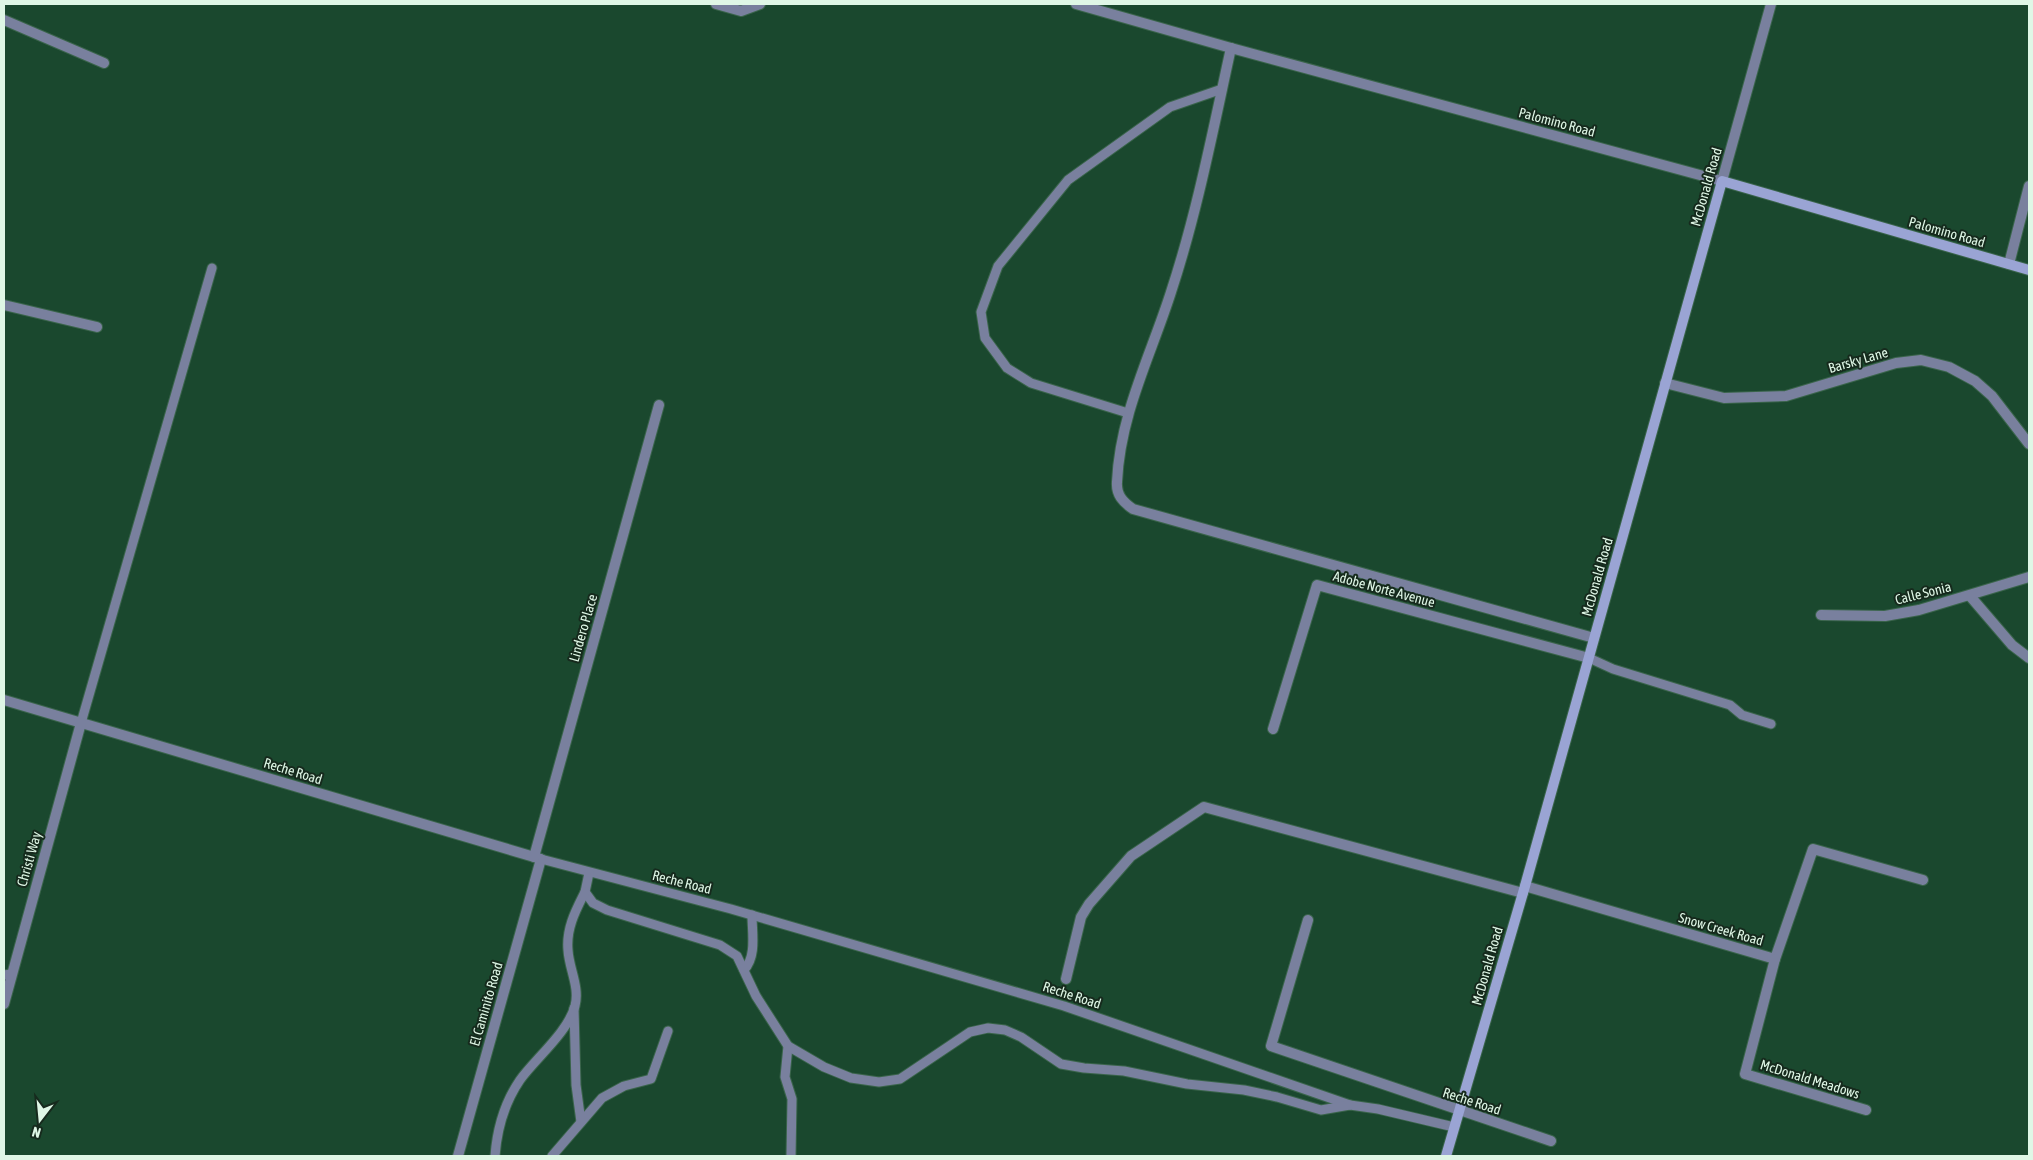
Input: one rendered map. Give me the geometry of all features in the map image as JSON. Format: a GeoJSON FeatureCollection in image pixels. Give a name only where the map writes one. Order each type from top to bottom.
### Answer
{"type":"FeatureCollection","features":[{"type":"Feature","properties":{"kind":"street"},"geometry":{"type":"LineString","coordinates":[[716,4],[741,11],[760,4]]}},
{"type":"Feature","properties":{"kind":"street","name":"Palomino Road"},"geometry":{"type":"LineString","coordinates":[[1076,4],[1722,181],[2029,270]]}},
{"type":"Feature","properties":{"kind":"street","name":"McDonald Road"},"geometry":{"type":"LineString","coordinates":[[1446,1156],[1524,890],[1771,4]]}},
{"type":"Feature","properties":{"kind":"street"},"geometry":{"type":"LineString","coordinates":[[4,20],[104,63]]}},
{"type":"Feature","properties":{"kind":"street"},"geometry":{"type":"LineString","coordinates":[[1231,48],[1191,228],[1171,293],[1128,413],[1122,437],[1117,484],[1121,500],[1133,509],[1594,638]]}},
{"type":"Feature","properties":{"kind":"street"},"geometry":{"type":"LineString","coordinates":[[2008,264],[2029,186]]}},
{"type":"Feature","properties":{"kind":"street"},"geometry":{"type":"LineString","coordinates":[[4,305],[97,327]]}},
{"type":"Feature","properties":{"kind":"street","name":"Barsky Lane"},"geometry":{"type":"LineString","coordinates":[[1665,383],[1724,398],[1786,396],[1896,363],[1921,360],[1949,367],[1975,381],[1992,396],[2029,444]]}},
{"type":"Feature","properties":{"kind":"street","name":"Lindero Place"},"geometry":{"type":"LineString","coordinates":[[537,858],[659,406]]}},
{"type":"Feature","properties":{"kind":"street","name":"Calle Sonia"},"geometry":{"type":"LineString","coordinates":[[1821,615],[1886,616],[1919,610],[2029,577]]}},
{"type":"Feature","properties":{"kind":"street","name":"Adobe Norte Avenue"},"geometry":{"type":"LineString","coordinates":[[1273,729],[1317,585],[1589,658]]}},
{"type":"Feature","properties":{"kind":"street"},"geometry":{"type":"LineString","coordinates":[[1970,596],[2012,645],[2029,658]]}},
{"type":"Feature","properties":{"kind":"street","name":"Reche Road"},"geometry":{"type":"LineString","coordinates":[[4,700],[537,858]]}},
{"type":"Feature","properties":{"kind":"street","name":"Christi Way"},"geometry":{"type":"LineString","coordinates":[[4,1004],[8,974],[81,722]]}},
{"type":"Feature","properties":{"kind":"street","name":"Snow Creek Road"},"geometry":{"type":"LineString","coordinates":[[1066,979],[1081,917],[1089,904],[1131,856],[1204,807],[1524,890],[1775,959],[1814,849],[1923,880]]}},
{"type":"Feature","properties":{"kind":"street","name":"El Caminito Road"},"geometry":{"type":"LineString","coordinates":[[458,1156],[537,858]]}},
{"type":"Feature","properties":{"kind":"street","name":"Reche Road"},"geometry":{"type":"LineString","coordinates":[[1308,920],[1271,1046],[1550,1141]]}},
{"type":"Feature","properties":{"kind":"street","name":"McDonald Meadows"},"geometry":{"type":"LineString","coordinates":[[1775,959],[1745,1074],[1866,1110]]}},
{"type":"Feature","properties":{"kind":"lane"},"geometry":{"type":"LineString","coordinates":[[1128,413],[1031,384],[1007,368],[985,338],[981,312],[998,266],[1068,180],[1170,107],[1222,89]]}},
{"type":"Feature","properties":{"kind":"lane"},"geometry":{"type":"LineString","coordinates":[[81,722],[212,268]]}},
{"type":"Feature","properties":{"kind":"lane"},"geometry":{"type":"LineString","coordinates":[[1589,658],[1613,669],[1730,705],[1742,715],[1770,724]]}},
{"type":"Feature","properties":{"kind":"lane","name":"Reche Road"},"geometry":{"type":"LineString","coordinates":[[537,858],[752,915],[1064,1006],[1350,1105]]}},
{"type":"Feature","properties":{"kind":"lane"},"geometry":{"type":"LineString","coordinates":[[582,1122],[576,1085],[574,1008],[577,994],[568,950],[568,932],[585,892],[589,873]]}},
{"type":"Feature","properties":{"kind":"lane"},"geometry":{"type":"LineString","coordinates":[[585,892],[593,903],[606,910],[720,945],[737,956],[748,983],[767,1016],[788,1046],[824,1067],[851,1078],[880,1082],[900,1079],[970,1032],[988,1028],[1005,1030],[1021,1037],[1061,1064],[1124,1071],[1187,1084],[1244,1090],[1277,1097],[1321,1110],[1350,1105],[1378,1109],[1454,1127]]}},
{"type":"Feature","properties":{"kind":"lane"},"geometry":{"type":"LineString","coordinates":[[744,970],[750,964],[752,956],[752,915]]}},
{"type":"Feature","properties":{"kind":"lane"},"geometry":{"type":"LineString","coordinates":[[495,1156],[499,1132],[508,1101],[520,1080],[550,1046],[574,1008]]}},
{"type":"Feature","properties":{"kind":"lane"},"geometry":{"type":"LineString","coordinates":[[552,1156],[602,1098],[624,1086],[651,1079],[668,1031]]}},
{"type":"Feature","properties":{"kind":"lane"},"geometry":{"type":"LineString","coordinates":[[788,1046],[785,1077],[792,1099],[792,1156]]}}]}
